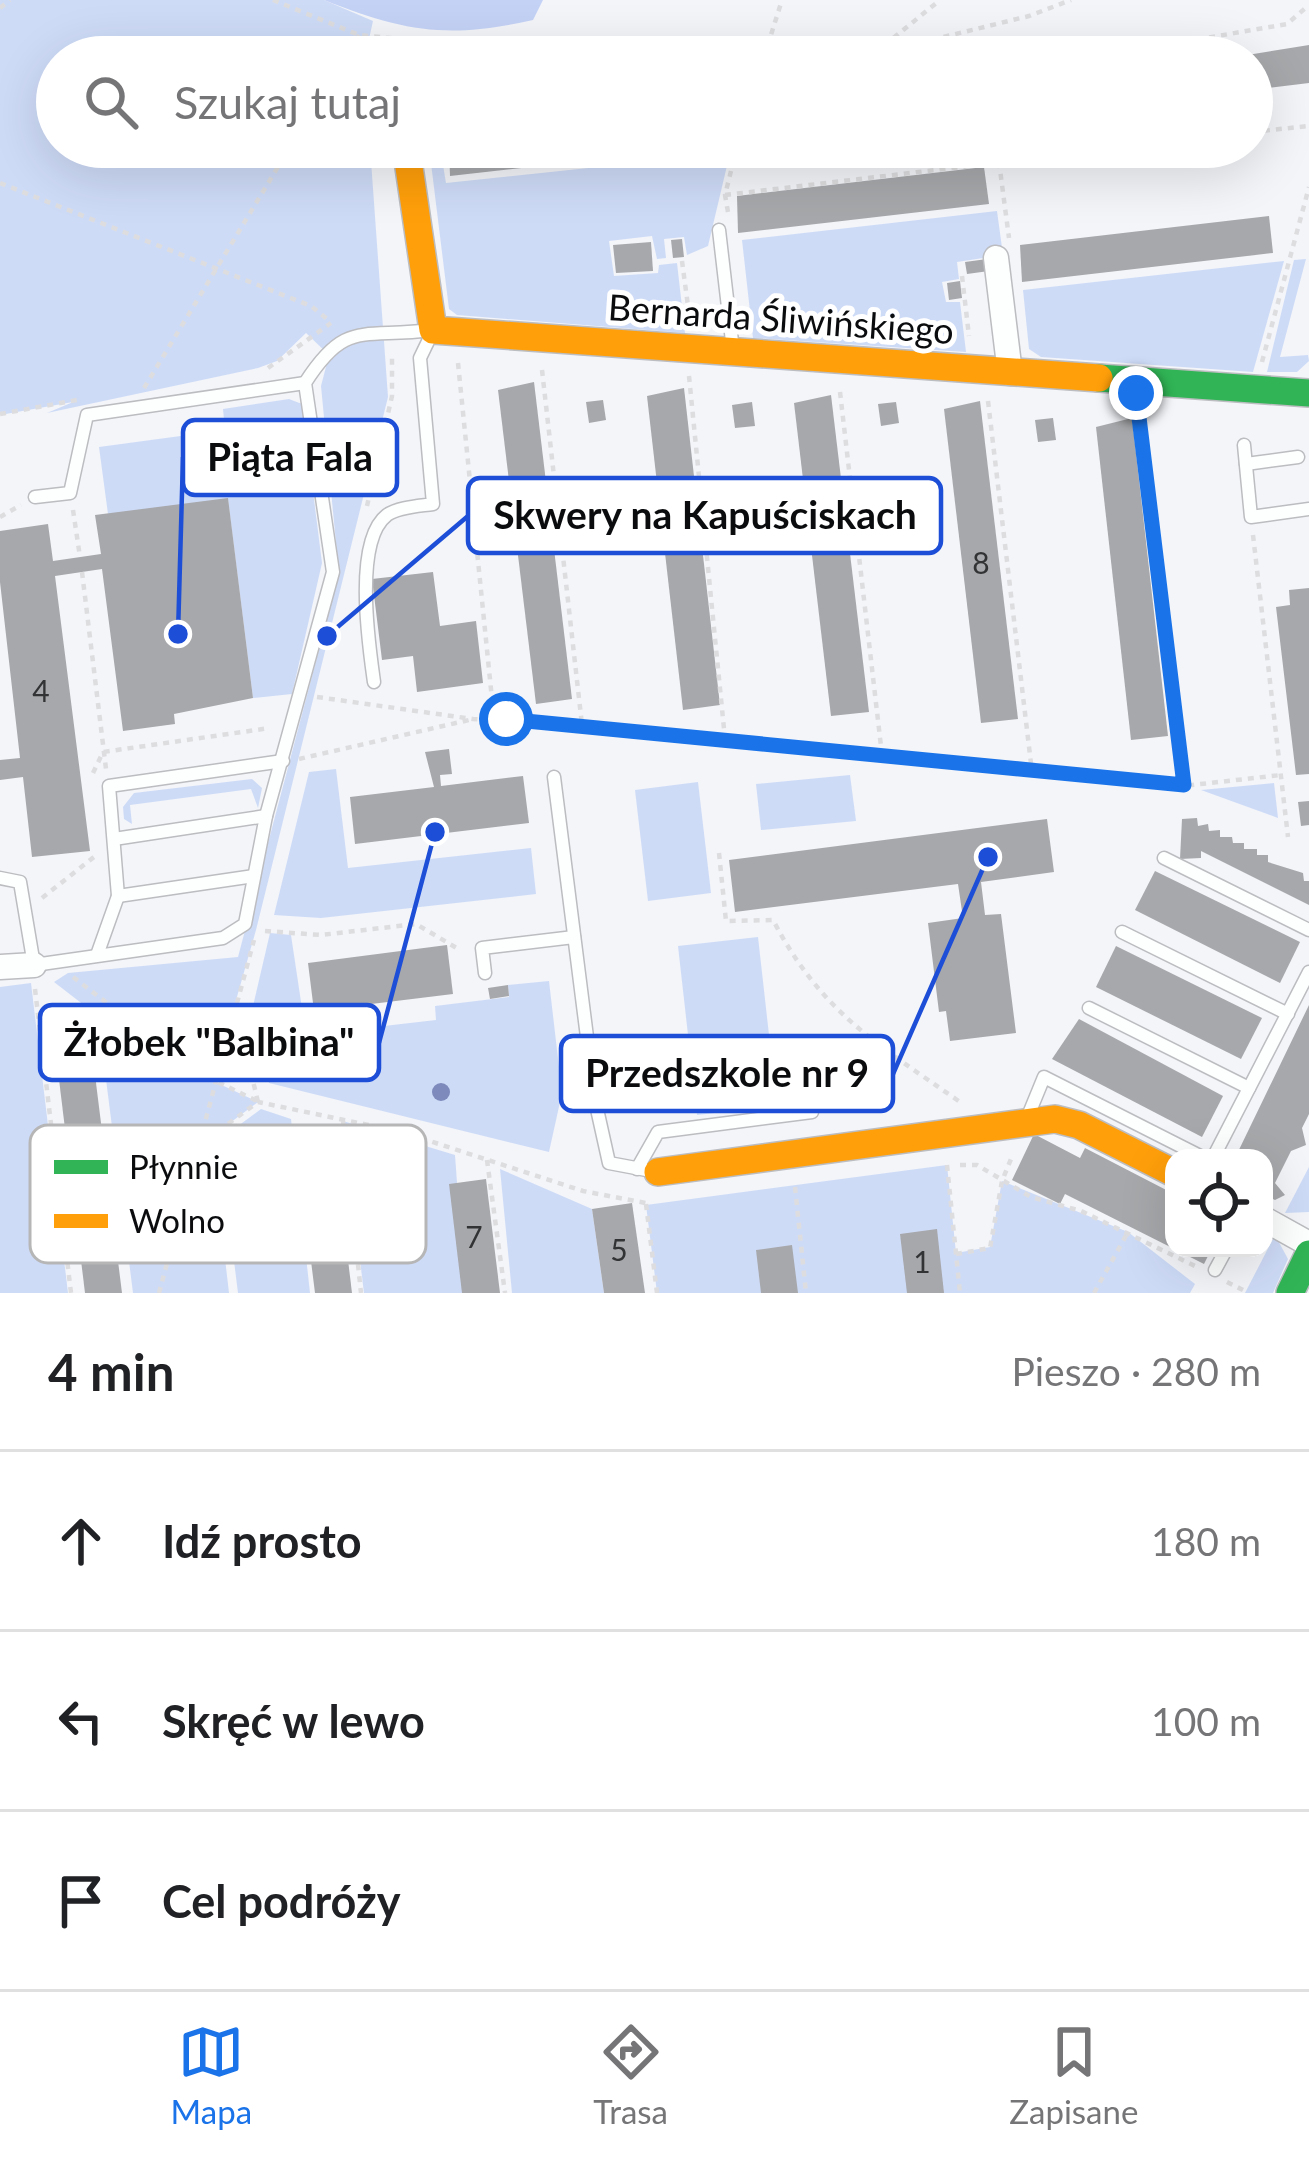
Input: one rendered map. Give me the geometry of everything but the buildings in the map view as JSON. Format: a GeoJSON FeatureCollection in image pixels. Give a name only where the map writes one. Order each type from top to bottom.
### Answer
{"type":"FeatureCollection","features":[{"type":"Feature","properties":{"kind":"street"},"geometry":{"type":"LineString","coordinates":[[410,168],[445,337]]}},
{"type":"Feature","properties":{"kind":"street"},"geometry":{"type":"LineString","coordinates":[[998,379],[1003,257]]}},
{"type":"Feature","properties":{"kind":"street","name":"Bernarda Śliwińskiego"},"geometry":{"type":"LineString","coordinates":[[445,337],[734,351],[998,379],[1309,393]]}},
{"type":"Feature","properties":{"kind":"street"},"geometry":{"type":"LineString","coordinates":[[0,967],[34,971]]}},
{"type":"Feature","properties":{"kind":"street"},"geometry":{"type":"LineString","coordinates":[[647,1170],[1026,1120],[1078,1125],[1165,1168]]}},
{"type":"Feature","properties":{"kind":"street"},"geometry":{"type":"LineString","coordinates":[[1273,1224],[1309,1244]]}},
{"type":"Feature","properties":{"kind":"street"},"geometry":{"type":"LineString","coordinates":[[1290,1293],[1309,1254]]}},
{"type":"Feature","properties":{"kind":"lane"},"geometry":{"type":"LineString","coordinates":[[724,224],[734,351]]}},
{"type":"Feature","properties":{"kind":"lane"},"geometry":{"type":"LineString","coordinates":[[0,878],[20,882],[34,971],[97,955],[223,938],[245,923],[266,816],[333,572],[305,383],[329,345],[352,335],[445,337]]}},
{"type":"Feature","properties":{"kind":"lane"},"geometry":{"type":"LineString","coordinates":[[374,682],[362,590],[381,523],[398,511],[433,504],[420,358],[445,337]]}},
{"type":"Feature","properties":{"kind":"lane"},"geometry":{"type":"LineString","coordinates":[[35,497],[70,493],[88,415],[305,383]]}},
{"type":"Feature","properties":{"kind":"lane"},"geometry":{"type":"LineString","coordinates":[[1244,445],[1252,517],[1309,509]]}},
{"type":"Feature","properties":{"kind":"lane"},"geometry":{"type":"LineString","coordinates":[[1246,464],[1298,457]]}},
{"type":"Feature","properties":{"kind":"lane"},"geometry":{"type":"LineString","coordinates":[[97,955],[118,896],[110,787],[283,761]]}},
{"type":"Feature","properties":{"kind":"lane"},"geometry":{"type":"LineString","coordinates":[[554,777],[595,1100],[609,1163],[647,1170],[658,1132],[812,1112]]}},
{"type":"Feature","properties":{"kind":"lane"},"geometry":{"type":"LineString","coordinates":[[114,839],[266,816]]}},
{"type":"Feature","properties":{"kind":"lane"},"geometry":{"type":"LineString","coordinates":[[1164,858],[1309,930]]}},
{"type":"Feature","properties":{"kind":"lane"},"geometry":{"type":"LineString","coordinates":[[118,896],[254,876]]}},
{"type":"Feature","properties":{"kind":"lane"},"geometry":{"type":"LineString","coordinates":[[1122,932],[1288,1014]]}},
{"type":"Feature","properties":{"kind":"lane"},"geometry":{"type":"LineString","coordinates":[[485,973],[482,948],[574,937]]}},
{"type":"Feature","properties":{"kind":"lane"},"geometry":{"type":"LineString","coordinates":[[1218,1149],[1309,972]]}},
{"type":"Feature","properties":{"kind":"lane"},"geometry":{"type":"LineString","coordinates":[[1089,1008],[1249,1088]]}},
{"type":"Feature","properties":{"kind":"lane"},"geometry":{"type":"LineString","coordinates":[[1026,1120],[1044,1077],[1186,1149]]}},
{"type":"Feature","properties":{"kind":"lane"},"geometry":{"type":"LineString","coordinates":[[1211,1272],[1221,1257]]}},
{"type":"Feature","properties":{"kind":"path"},"geometry":{"type":"LineString","coordinates":[[0,8],[10,0]]}},
{"type":"Feature","properties":{"kind":"path"},"geometry":{"type":"LineString","coordinates":[[273,0],[369,36]]}},
{"type":"Feature","properties":{"kind":"path"},"geometry":{"type":"LineString","coordinates":[[771,36],[782,0]]}},
{"type":"Feature","properties":{"kind":"path"},"geometry":{"type":"LineString","coordinates":[[895,36],[940,0]]}},
{"type":"Feature","properties":{"kind":"path"},"geometry":{"type":"LineString","coordinates":[[947,36],[1029,16],[1071,0]]}},
{"type":"Feature","properties":{"kind":"path"},"geometry":{"type":"LineString","coordinates":[[1221,36],[1287,25],[1309,5]]}},
{"type":"Feature","properties":{"kind":"path"},"geometry":{"type":"LineString","coordinates":[[1273,130],[1309,126]]}},
{"type":"Feature","properties":{"kind":"path"},"geometry":{"type":"LineString","coordinates":[[165,388],[142,391],[277,168]]}},
{"type":"Feature","properties":{"kind":"path"},"geometry":{"type":"LineString","coordinates":[[724,224],[731,168]]}},
{"type":"Feature","properties":{"kind":"path"},"geometry":{"type":"LineString","coordinates":[[725,195],[949,168]]}},
{"type":"Feature","properties":{"kind":"path"},"geometry":{"type":"LineString","coordinates":[[999,168],[1003,257]]}},
{"type":"Feature","properties":{"kind":"path"},"geometry":{"type":"LineString","coordinates":[[0,183],[311,306],[331,322]]}},
{"type":"Feature","properties":{"kind":"path"},"geometry":{"type":"LineString","coordinates":[[1258,379],[1309,187]]}},
{"type":"Feature","properties":{"kind":"path"},"geometry":{"type":"LineString","coordinates":[[682,261],[692,340]]}},
{"type":"Feature","properties":{"kind":"path"},"geometry":{"type":"LineString","coordinates":[[962,276],[969,338]]}},
{"type":"Feature","properties":{"kind":"path"},"geometry":{"type":"LineString","coordinates":[[254,376],[291,356],[331,322],[350,320]]}},
{"type":"Feature","properties":{"kind":"path"},"geometry":{"type":"LineString","coordinates":[[366,509],[392,396],[392,335]]}},
{"type":"Feature","properties":{"kind":"path"},"geometry":{"type":"LineString","coordinates":[[445,337],[494,718]]}},
{"type":"Feature","properties":{"kind":"path"},"geometry":{"type":"LineString","coordinates":[[540,352],[582,725]]}},
{"type":"Feature","properties":{"kind":"path"},"geometry":{"type":"LineString","coordinates":[[688,365],[725,739]]}},
{"type":"Feature","properties":{"kind":"path"},"geometry":{"type":"LineString","coordinates":[[838,374],[882,755]]}},
{"type":"Feature","properties":{"kind":"path"},"geometry":{"type":"LineString","coordinates":[[998,379],[1032,772]]}},
{"type":"Feature","properties":{"kind":"path"},"geometry":{"type":"LineString","coordinates":[[1136,393],[1184,785]]}},
{"type":"Feature","properties":{"kind":"path"},"geometry":{"type":"LineString","coordinates":[[70,493],[80,557]]}},
{"type":"Feature","properties":{"kind":"path"},"geometry":{"type":"LineString","coordinates":[[1252,517],[1288,837]]}},
{"type":"Feature","properties":{"kind":"path"},"geometry":{"type":"LineString","coordinates":[[82,572],[110,787]]}},
{"type":"Feature","properties":{"kind":"path"},"geometry":{"type":"LineString","coordinates":[[321,676],[315,697],[472,719]]}},
{"type":"Feature","properties":{"kind":"path"},"geometry":{"type":"LineString","coordinates":[[304,738],[299,759],[494,718],[1184,785],[1281,775]]}},
{"type":"Feature","properties":{"kind":"path"},"geometry":{"type":"LineString","coordinates":[[103,752],[293,725]]}},
{"type":"Feature","properties":{"kind":"path"},"geometry":{"type":"LineString","coordinates":[[95,791],[93,770],[103,752]]}},
{"type":"Feature","properties":{"kind":"path"},"geometry":{"type":"LineString","coordinates":[[719,853],[726,921],[773,920],[801,973],[835,1011],[965,1106],[973,1128]]}},
{"type":"Feature","properties":{"kind":"path"},"geometry":{"type":"LineString","coordinates":[[25,914],[82,862],[101,854]]}},
{"type":"Feature","properties":{"kind":"path"},"geometry":{"type":"LineString","coordinates":[[256,930],[321,935],[416,924],[460,950]]}},
{"type":"Feature","properties":{"kind":"path"},"geometry":{"type":"LineString","coordinates":[[244,951],[256,930]]}},
{"type":"Feature","properties":{"kind":"path"},"geometry":{"type":"LineString","coordinates":[[202,1125],[237,1013],[256,930]]}},
{"type":"Feature","properties":{"kind":"path"},"geometry":{"type":"LineString","coordinates":[[34,971],[51,1125]]}},
{"type":"Feature","properties":{"kind":"path"},"geometry":{"type":"LineString","coordinates":[[86,971],[68,973],[212,1082],[258,1102],[364,1125]]}},
{"type":"Feature","properties":{"kind":"path"},"geometry":{"type":"LineString","coordinates":[[237,1013],[258,1102]]}},
{"type":"Feature","properties":{"kind":"path"},"geometry":{"type":"LineString","coordinates":[[227,1125],[258,1102]]}},
{"type":"Feature","properties":{"kind":"path"},"geometry":{"type":"LineString","coordinates":[[343,1121],[343,1125]]}},
{"type":"Feature","properties":{"kind":"path"},"geometry":{"type":"LineString","coordinates":[[426,1140],[646,1204],[665,1202]]}},
{"type":"Feature","properties":{"kind":"path"},"geometry":{"type":"LineString","coordinates":[[487,1160],[505,1293]]}},
{"type":"Feature","properties":{"kind":"path"},"geometry":{"type":"LineString","coordinates":[[947,1165],[960,1293]]}},
{"type":"Feature","properties":{"kind":"path"},"geometry":{"type":"LineString","coordinates":[[926,1168],[977,1165],[1031,1198],[1081,1211],[1243,1290]]}},
{"type":"Feature","properties":{"kind":"path"},"geometry":{"type":"LineString","coordinates":[[956,1253],[990,1248],[1002,1180]]}},
{"type":"Feature","properties":{"kind":"path"},"geometry":{"type":"LineString","coordinates":[[777,1189],[795,1186],[806,1293]]}},
{"type":"Feature","properties":{"kind":"path"},"geometry":{"type":"LineString","coordinates":[[646,1204],[657,1293]]}},
{"type":"Feature","properties":{"kind":"path"},"geometry":{"type":"LineString","coordinates":[[1094,1293],[1128,1232]]}},
{"type":"Feature","properties":{"kind":"path"},"geometry":{"type":"LineString","coordinates":[[67,1263],[70,1293]]}},
{"type":"Feature","properties":{"kind":"path"},"geometry":{"type":"LineString","coordinates":[[159,1293],[167,1263]]}},
{"type":"Feature","properties":{"kind":"path"},"geometry":{"type":"LineString","coordinates":[[358,1263],[361,1293]]}},
{"type":"Feature","properties":{"kind":"shaded area"},"geometry":{"type":"Polygon","coordinates":[[[0,0],[324,0],[373,21],[370,36],[36,36],[36,168],[372,168],[388,397],[256,930],[213,1081],[258,1102],[227,1125],[112,1125],[98,1016],[54,982],[68,973],[238,957],[339,574],[321,386],[329,355],[306,333],[277,361],[258,368],[47,413],[73,402],[0,415],[0,0]]]}},
{"type":"Feature","properties":{"kind":"shaded area"},"geometry":{"type":"Polygon","coordinates":[[[324,0],[543,0],[533,20],[451,30],[403,25],[324,0]]]}},
{"type":"Feature","properties":{"kind":"shaded area"},"geometry":{"type":"Polygon","coordinates":[[[432,168],[444,168],[446,183],[588,168],[726,168],[708,246],[687,255],[684,237],[664,239],[666,258],[657,259],[652,236],[609,241],[614,276],[658,273],[659,265],[677,263],[685,333],[457,315],[449,309],[432,168]]]}},
{"type":"Feature","properties":{"kind":"shaded area"},"geometry":{"type":"Polygon","coordinates":[[[997,211],[1003,255],[957,262],[959,279],[942,282],[946,302],[960,302],[966,352],[753,338],[742,240],[997,211]]]}},
{"type":"Feature","properties":{"kind":"shaded area"},"geometry":{"type":"Polygon","coordinates":[[[1306,259],[1280,357],[1308,355],[1309,361],[1297,372],[1267,372],[1294,260],[1306,259]]]}},
{"type":"Feature","properties":{"kind":"shaded area"},"geometry":{"type":"Polygon","coordinates":[[[1284,261],[1253,372],[1041,357],[1029,349],[1023,290],[1284,261]]]}},
{"type":"Feature","properties":{"kind":"shaded area"},"geometry":{"type":"Polygon","coordinates":[[[289,399],[302,404],[322,563],[292,694],[253,698],[228,499],[108,514],[99,447],[225,430],[223,409],[289,399]]]}},
{"type":"Feature","properties":{"kind":"shaded area"},"geometry":{"type":"Polygon","coordinates":[[[336,769],[348,868],[531,848],[536,894],[321,918],[274,915],[309,772],[336,769]]]}},
{"type":"Feature","properties":{"kind":"shaded area"},"geometry":{"type":"Polygon","coordinates":[[[850,775],[856,821],[761,830],[756,784],[850,775]]]}},
{"type":"Feature","properties":{"kind":"shaded area"},"geometry":{"type":"Polygon","coordinates":[[[252,779],[262,788],[258,808],[251,789],[130,805],[132,824],[124,819],[123,807],[134,793],[252,779]]]}},
{"type":"Feature","properties":{"kind":"shaded area"},"geometry":{"type":"Polygon","coordinates":[[[698,782],[711,893],[648,901],[635,790],[698,782]]]}},
{"type":"Feature","properties":{"kind":"shaded area"},"geometry":{"type":"Polygon","coordinates":[[[1274,783],[1278,818],[1201,790],[1274,783]]]}},
{"type":"Feature","properties":{"kind":"shaded area"},"geometry":{"type":"Polygon","coordinates":[[[270,933],[291,935],[306,1035],[436,1020],[435,1006],[509,997],[508,985],[549,981],[562,1093],[549,1152],[269,1083],[253,1006],[270,933]]]}},
{"type":"Feature","properties":{"kind":"shaded area"},"geometry":{"type":"Polygon","coordinates":[[[758,937],[777,1106],[697,1115],[678,946],[758,937]]]}},
{"type":"Feature","properties":{"kind":"shaded area"},"geometry":{"type":"Polygon","coordinates":[[[31,983],[48,1125],[30,1125],[30,1263],[64,1263],[68,1293],[0,1293],[0,987],[31,983]]]}},
{"type":"Feature","properties":{"kind":"shaded area"},"geometry":{"type":"Polygon","coordinates":[[[261,1109],[291,1119],[292,1125],[239,1125],[261,1109]]]}},
{"type":"Feature","properties":{"kind":"shaded area"},"geometry":{"type":"Polygon","coordinates":[[[426,1146],[455,1155],[465,1293],[364,1293],[360,1263],[426,1263],[426,1146]]]}},
{"type":"Feature","properties":{"kind":"shaded area"},"geometry":{"type":"Polygon","coordinates":[[[947,1165],[956,1253],[990,1247],[1002,1181],[1128,1232],[1195,1284],[1190,1293],[657,1293],[646,1205],[947,1165]]]}},
{"type":"Feature","properties":{"kind":"shaded area"},"geometry":{"type":"Polygon","coordinates":[[[1309,1167],[1309,1212],[1285,1213],[1309,1167]]]}},
{"type":"Feature","properties":{"kind":"shaded area"},"geometry":{"type":"Polygon","coordinates":[[[500,1169],[592,1209],[604,1293],[512,1293],[500,1169]]]}},
{"type":"Feature","properties":{"kind":"shaded area"},"geometry":{"type":"Polygon","coordinates":[[[1275,1235],[1288,1259],[1273,1293],[1245,1293],[1264,1257],[1273,1257],[1275,1235]]]}},
{"type":"Feature","properties":{"kind":"shaded area"},"geometry":{"type":"Polygon","coordinates":[[[129,1263],[226,1263],[229,1293],[133,1293],[129,1263]]]}},
{"type":"Feature","properties":{"kind":"shaded area"},"geometry":{"type":"Polygon","coordinates":[[[234,1263],[307,1263],[310,1293],[238,1293],[234,1263]]]}},
{"type":"Feature","properties":{"kind":"traffic: fast"},"geometry":{"type":"LineString","coordinates":[[1099,378],[1309,393]]}},
{"type":"Feature","properties":{"kind":"traffic: fast"},"geometry":{"type":"LineString","coordinates":[[1290,1293],[1309,1254]]}},
{"type":"Feature","properties":{"kind":"traffic: slow"},"geometry":{"type":"LineString","coordinates":[[409,168],[433,330],[1099,378]]}},
{"type":"Feature","properties":{"kind":"traffic: slow"},"geometry":{"type":"LineString","coordinates":[[658,1172],[1055,1119],[1079,1125],[1165,1168]]}},
{"type":"Feature","properties":{"kind":"place","name":"Piąta Fala"},"geometry":{"type":"Point","coordinates":[178,634]}},
{"type":"Feature","properties":{"kind":"place","name":"Skwery na Kapuściskach"},"geometry":{"type":"Point","coordinates":[327,636]}},
{"type":"Feature","properties":{"kind":"place","name":"Żłobek \"Balbina\""},"geometry":{"type":"Point","coordinates":[435,832]}},
{"type":"Feature","properties":{"kind":"place","name":"Przedszkole nr 9"},"geometry":{"type":"Point","coordinates":[988,857]}},
{"type":"Feature","properties":{"kind":"route"},"geometry":{"type":"LineString","coordinates":[[506,719],[1184,785],[1136,393]]}}]}
